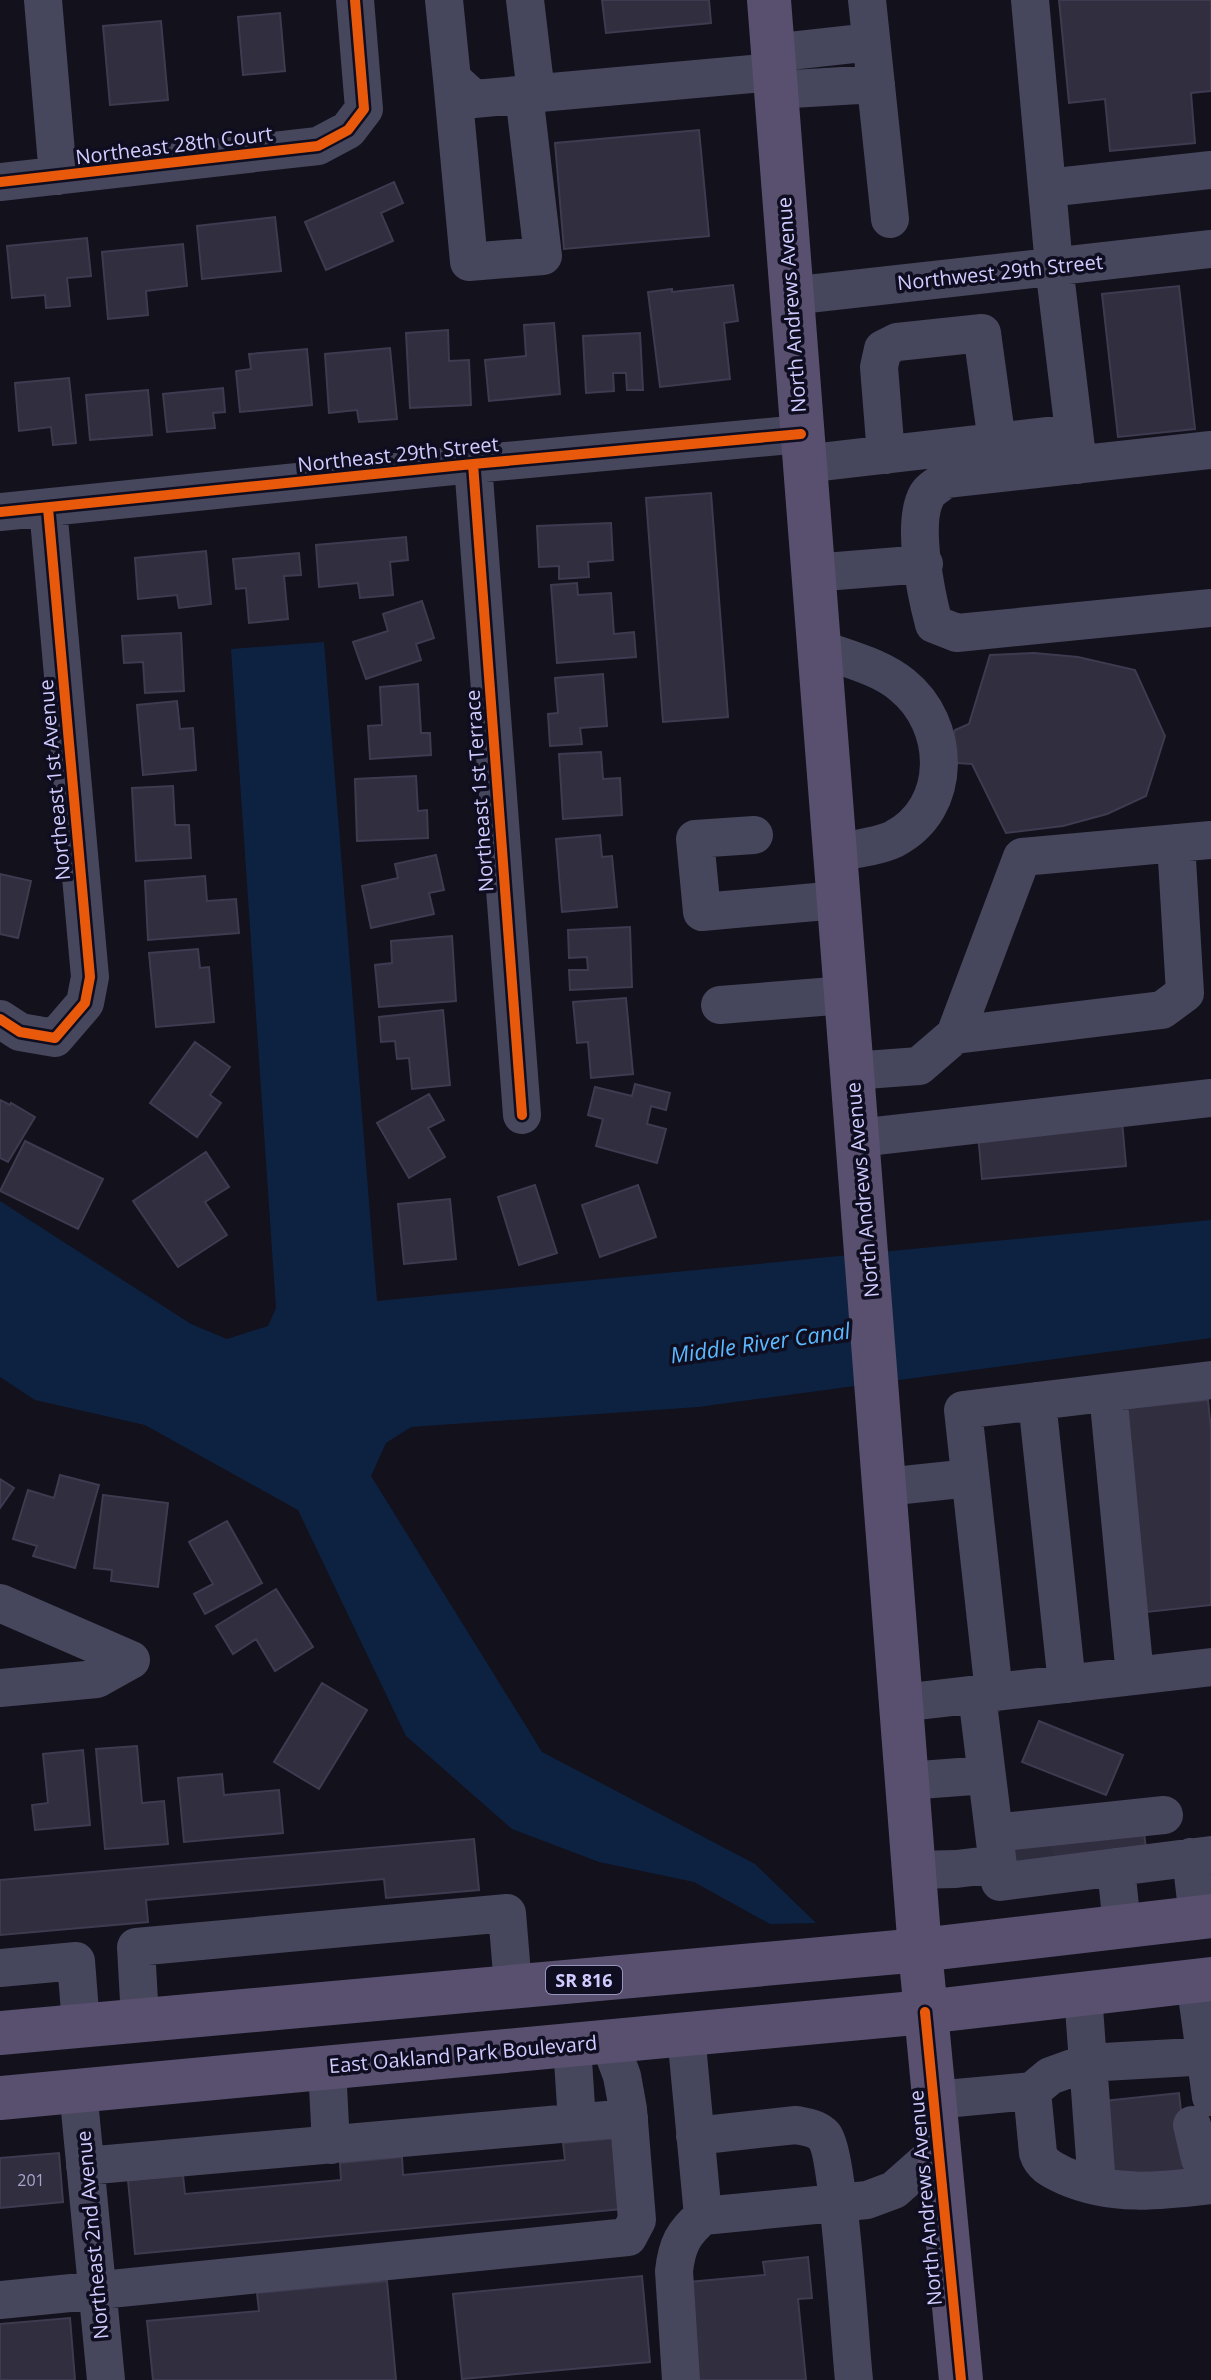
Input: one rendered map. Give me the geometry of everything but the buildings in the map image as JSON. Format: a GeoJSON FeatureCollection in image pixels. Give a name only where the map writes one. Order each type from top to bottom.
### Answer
{"type":"FeatureCollection","features":[{"type":"Feature","properties":{"kind":"main road","name":"North Andrews Avenue"},"geometry":{"type":"LineString","coordinates":[[769,0],[925,2012],[961,2380]]}},
{"type":"Feature","properties":{"kind":"main road","name":"SR 816"},"geometry":{"type":"LineString","coordinates":[[0,2033],[920,1950],[1205,1917]]}},
{"type":"Feature","properties":{"kind":"main road","name":"East Oakland Park Boulevard"},"geometry":{"type":"LineString","coordinates":[[0,2098],[925,2012],[1203,1980]]}},
{"type":"Feature","properties":{"kind":"main road"},"geometry":{"type":"LineString","coordinates":[[78,2090],[87,2066],[101,2048],[156,2018]]}},
{"type":"Feature","properties":{"kind":"street"},"geometry":{"type":"LineString","coordinates":[[43,0],[58,176]]}},
{"type":"Feature","properties":{"kind":"street","name":"Northeast 28th Court"},"geometry":{"type":"LineString","coordinates":[[0,182],[318,146],[348,130],[364,109],[355,0]]}},
{"type":"Feature","properties":{"kind":"street"},"geometry":{"type":"LineString","coordinates":[[444,0],[469,262],[543,256],[525,0]]}},
{"type":"Feature","properties":{"kind":"street"},"geometry":{"type":"LineString","coordinates":[[867,0],[890,219]]}},
{"type":"Feature","properties":{"kind":"street"},"geometry":{"type":"LineString","coordinates":[[1030,0],[1054,266],[1076,449]]}},
{"type":"Feature","properties":{"kind":"street"},"geometry":{"type":"LineString","coordinates":[[774,72],[871,42]]}},
{"type":"Feature","properties":{"kind":"street"},"geometry":{"type":"LineString","coordinates":[[452,79],[474,99],[774,72],[876,84]]}},
{"type":"Feature","properties":{"kind":"street"},"geometry":{"type":"LineString","coordinates":[[1047,188],[1211,170]]}},
{"type":"Feature","properties":{"kind":"street","name":"Northwest 29th Street"},"geometry":{"type":"LineString","coordinates":[[790,296],[1211,249]]}},
{"type":"Feature","properties":{"kind":"street"},"geometry":{"type":"LineString","coordinates":[[974,276],[997,442]]}},
{"type":"Feature","properties":{"kind":"street"},"geometry":{"type":"LineString","coordinates":[[886,455],[879,367],[883,349],[897,342],[982,333]]}},
{"type":"Feature","properties":{"kind":"street","name":"Northeast 29th Street"},"geometry":{"type":"LineString","coordinates":[[0,512],[473,464],[802,449],[886,455],[997,442],[1076,449]]}},
{"type":"Feature","properties":{"kind":"street"},"geometry":{"type":"LineString","coordinates":[[1211,450],[1076,449],[946,479],[927,494],[919,521],[928,602],[934,624],[957,633],[1211,608]]}},
{"type":"Feature","properties":{"kind":"street","name":"Northeast 1st Terrace"},"geometry":{"type":"LineString","coordinates":[[473,464],[522,1115]]}},
{"type":"Feature","properties":{"kind":"street","name":"Northeast 1st Avenue"},"geometry":{"type":"LineString","coordinates":[[0,1019],[20,1032],[55,1038],[85,1003],[90,977],[48,508]]}},
{"type":"Feature","properties":{"kind":"street"},"geometry":{"type":"LineString","coordinates":[[812,573],[924,564]]}},
{"type":"Feature","properties":{"kind":"street"},"geometry":{"type":"LineString","coordinates":[[818,648],[879,671],[903,685],[924,709],[936,733],[940,762],[937,791],[919,820],[893,839],[834,853]]}},
{"type":"Feature","properties":{"kind":"street"},"geometry":{"type":"LineString","coordinates":[[754,835],[695,839],[702,912],[838,900]]}},
{"type":"Feature","properties":{"kind":"street"},"geometry":{"type":"LineString","coordinates":[[852,1071],[919,1066],[955,1035],[1022,857],[1194,841],[1185,993],[1162,1010],[955,1035]]}},
{"type":"Feature","properties":{"kind":"street"},"geometry":{"type":"LineString","coordinates":[[720,1005],[846,995]]}},
{"type":"Feature","properties":{"kind":"street"},"geometry":{"type":"LineString","coordinates":[[858,1138],[1211,1098]]}},
{"type":"Feature","properties":{"kind":"street"},"geometry":{"type":"LineString","coordinates":[[1122,1927],[1067,1851],[986,1775],[985,1694],[963,1410],[1211,1380]]}},
{"type":"Feature","properties":{"kind":"street"},"geometry":{"type":"LineString","coordinates":[[1108,1393],[1135,1676]]}},
{"type":"Feature","properties":{"kind":"street"},"geometry":{"type":"LineString","coordinates":[[1037,1401],[1067,1684]]}},
{"type":"Feature","properties":{"kind":"street"},"geometry":{"type":"LineString","coordinates":[[885,1487],[970,1478]]}},
{"type":"Feature","properties":{"kind":"street"},"geometry":{"type":"LineString","coordinates":[[0,1603],[131,1660],[97,1679],[0,1688]]}},
{"type":"Feature","properties":{"kind":"street"},"geometry":{"type":"LineString","coordinates":[[901,1703],[1211,1667]]}},
{"type":"Feature","properties":{"kind":"street"},"geometry":{"type":"LineString","coordinates":[[907,1781],[986,1775]]}},
{"type":"Feature","properties":{"kind":"street"},"geometry":{"type":"LineString","coordinates":[[914,1870],[956,1869],[1067,1851],[1164,1815]]}},
{"type":"Feature","properties":{"kind":"street"},"geometry":{"type":"LineString","coordinates":[[1067,1851],[1201,1856],[1205,1917]]}},
{"type":"Feature","properties":{"kind":"street"},"geometry":{"type":"LineString","coordinates":[[1037,1936],[1067,1851]]}},
{"type":"Feature","properties":{"kind":"street"},"geometry":{"type":"LineString","coordinates":[[156,2018],[136,1947],[507,1913],[513,1986]]}},
{"type":"Feature","properties":{"kind":"street"},"geometry":{"type":"LineString","coordinates":[[0,1968],[76,1961],[81,2025]]}},
{"type":"Feature","properties":{"kind":"street"},"geometry":{"type":"LineString","coordinates":[[1203,1980],[1208,2056],[1198,2110],[1200,2159],[1211,2177]]}},
{"type":"Feature","properties":{"kind":"street"},"geometry":{"type":"LineString","coordinates":[[1083,1994],[1097,2186]]}},
{"type":"Feature","properties":{"kind":"street"},"geometry":{"type":"LineString","coordinates":[[686,2034],[703,2216]]}},
{"type":"Feature","properties":{"kind":"street"},"geometry":{"type":"LineString","coordinates":[[0,2300],[628,2237],[637,2220],[629,2118],[622,2076],[591,2043]]}},
{"type":"Feature","properties":{"kind":"street"},"geometry":{"type":"LineString","coordinates":[[577,2122],[591,2043]]}},
{"type":"Feature","properties":{"kind":"street"},"geometry":{"type":"LineString","coordinates":[[934,2100],[1032,2091],[1050,2076],[1086,2063],[1208,2056]]}},
{"type":"Feature","properties":{"kind":"street"},"geometry":{"type":"LineString","coordinates":[[327,2067],[331,2145]]}},
{"type":"Feature","properties":{"kind":"street","name":"Northeast 2nd Avenue"},"geometry":{"type":"LineString","coordinates":[[78,2090],[106,2380]]}},
{"type":"Feature","properties":{"kind":"street"},"geometry":{"type":"LineString","coordinates":[[1032,2091],[1041,2161],[1051,2169],[1076,2181],[1116,2191],[1147,2192],[1211,2185]]}},
{"type":"Feature","properties":{"kind":"street"},"geometry":{"type":"LineString","coordinates":[[85,2166],[629,2118]]}},
{"type":"Feature","properties":{"kind":"street"},"geometry":{"type":"LineString","coordinates":[[695,2136],[796,2125],[811,2127],[824,2137],[831,2149],[838,2204],[854,2380]]}},
{"type":"Feature","properties":{"kind":"street"},"geometry":{"type":"LineString","coordinates":[[681,2380],[674,2271],[679,2242],[688,2229],[703,2216],[867,2200],[894,2190],[938,2151]]}},
{"type":"Feature","properties":{"kind":"water","name":"Middle River Canal"},"geometry":{"type":"Polygon","coordinates":[[[324,642],[377,1301],[1211,1220],[1211,1338],[698,1407],[411,1427],[386,1443],[371,1476],[542,1752],[755,1864],[816,1923],[770,1924],[694,1882],[599,1862],[512,1829],[406,1736],[298,1510],[145,1425],[35,1400],[0,1377],[0,1201],[191,1324],[227,1339],[268,1326],[276,1308],[231,649],[324,642]]]}},
{"type":"Feature","properties":{"kind":"tunnel"},"geometry":{"type":"LineString","coordinates":[[1031,1839],[1036,1868]]}},
{"type":"Feature","properties":{"kind":"cycle path"},"geometry":{"type":"LineString","coordinates":[[0,182],[318,146],[348,130],[364,109],[355,0]]}},
{"type":"Feature","properties":{"kind":"cycle path"},"geometry":{"type":"LineString","coordinates":[[0,512],[801,434]]}},
{"type":"Feature","properties":{"kind":"cycle path"},"geometry":{"type":"LineString","coordinates":[[473,464],[522,1115]]}},
{"type":"Feature","properties":{"kind":"cycle path"},"geometry":{"type":"LineString","coordinates":[[0,1019],[20,1032],[55,1038],[85,1003],[90,977],[48,508]]}},
{"type":"Feature","properties":{"kind":"cycle path"},"geometry":{"type":"LineString","coordinates":[[925,2012],[961,2380]]}}]}
